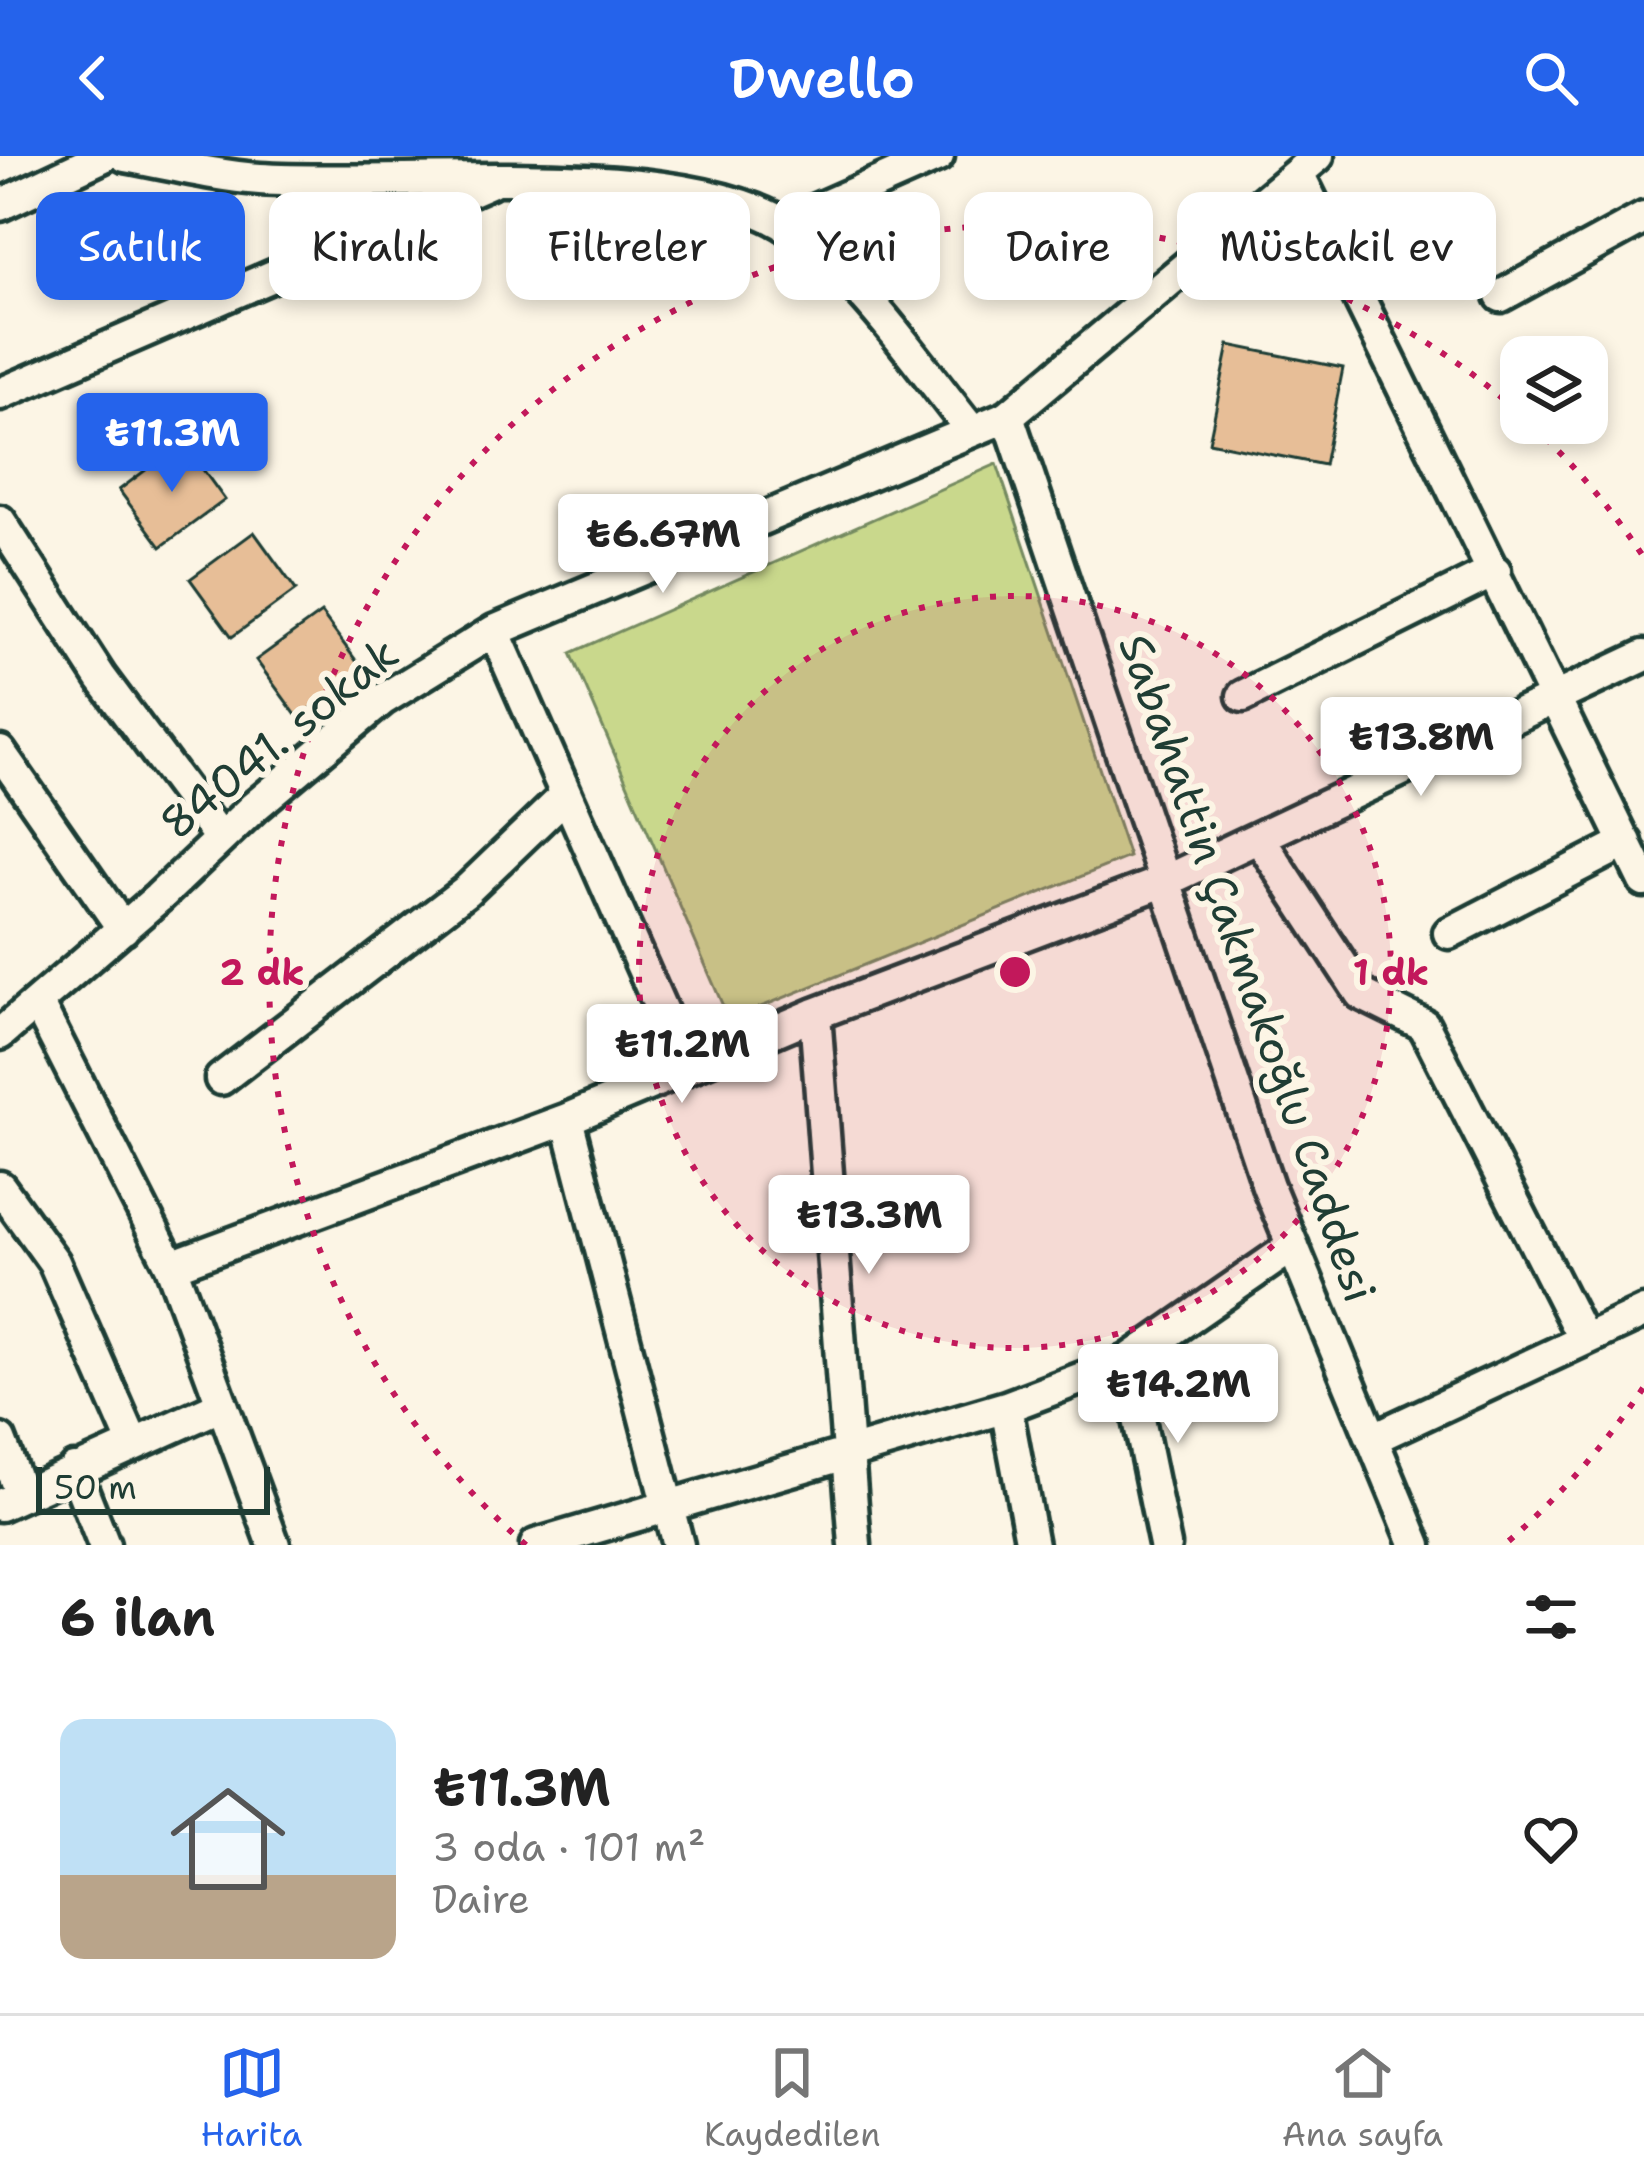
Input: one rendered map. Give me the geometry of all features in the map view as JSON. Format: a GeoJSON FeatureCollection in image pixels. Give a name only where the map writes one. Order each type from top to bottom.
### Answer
{"type":"FeatureCollection","features":[{"type":"Feature","properties":{"kind":"street"},"geometry":{"type":"LineString","coordinates":[[0,205],[104,156]]}},
{"type":"Feature","properties":{"kind":"street"},"geometry":{"type":"LineString","coordinates":[[124,156],[258,179],[502,177],[675,182],[752,206],[774,218]]}},
{"type":"Feature","properties":{"kind":"street"},"geometry":{"type":"LineString","coordinates":[[605,181],[659,156]]}},
{"type":"Feature","properties":{"kind":"street"},"geometry":{"type":"LineString","coordinates":[[856,192],[938,156]]}},
{"type":"Feature","properties":{"kind":"street"},"geometry":{"type":"LineString","coordinates":[[1308,165],[1644,881]]}},
{"type":"Feature","properties":{"kind":"street","name":"84041. sokak"},"geometry":{"type":"LineString","coordinates":[[0,1034],[382,700],[494,631],[1008,416],[1308,165]]}},
{"type":"Feature","properties":{"kind":"street"},"geometry":{"type":"LineString","coordinates":[[0,394],[502,177]]}},
{"type":"Feature","properties":{"kind":"street"},"geometry":{"type":"LineString","coordinates":[[1501,296],[1644,218]]}},
{"type":"Feature","properties":{"kind":"street"},"geometry":{"type":"LineString","coordinates":[[867,300],[972,431]]}},
{"type":"Feature","properties":{"kind":"street","name":"Sabahattin Çakmakoğlu Caddesi"},"geometry":{"type":"LineString","coordinates":[[1008,416],[1293,1246],[1416,1545]]}},
{"type":"Feature","properties":{"kind":"street"},"geometry":{"type":"LineString","coordinates":[[0,521],[100,678],[220,838]]}},
{"type":"Feature","properties":{"kind":"street"},"geometry":{"type":"LineString","coordinates":[[1243,696],[1495,571]]}},
{"type":"Feature","properties":{"kind":"street"},"geometry":{"type":"LineString","coordinates":[[494,631],[687,1068]]}},
{"type":"Feature","properties":{"kind":"street"},"geometry":{"type":"LineString","coordinates":[[171,1266],[567,1119],[815,1014],[1168,880],[1644,656]]}},
{"type":"Feature","properties":{"kind":"street"},"geometry":{"type":"LineString","coordinates":[[0,752],[123,929]]}},
{"type":"Feature","properties":{"kind":"street"},"geometry":{"type":"LineString","coordinates":[[221,1079],[467,890],[564,796]]}},
{"type":"Feature","properties":{"kind":"street"},"geometry":{"type":"LineString","coordinates":[[1258,838],[1361,994],[1424,1025],[1584,1340]]}},
{"type":"Feature","properties":{"kind":"street"},"geometry":{"type":"LineString","coordinates":[[1449,933],[1626,842]]}},
{"type":"Feature","properties":{"kind":"street"},"geometry":{"type":"LineString","coordinates":[[38,1004],[171,1266],[274,1545]]}},
{"type":"Feature","properties":{"kind":"street"},"geometry":{"type":"LineString","coordinates":[[815,1014],[855,1545]]}},
{"type":"Feature","properties":{"kind":"street"},"geometry":{"type":"LineString","coordinates":[[567,1119],[678,1545]]}},
{"type":"Feature","properties":{"kind":"street"},"geometry":{"type":"LineString","coordinates":[[0,1186],[54,1262],[133,1443]]}},
{"type":"Feature","properties":{"kind":"street"},"geometry":{"type":"LineString","coordinates":[[536,1545],[1006,1407],[1126,1361],[1293,1246]]}},
{"type":"Feature","properties":{"kind":"street"},"geometry":{"type":"LineString","coordinates":[[1372,1439],[1644,1312]]}},
{"type":"Feature","properties":{"kind":"street"},"geometry":{"type":"LineString","coordinates":[[1126,1361],[1165,1545]]}},
{"type":"Feature","properties":{"kind":"street"},"geometry":{"type":"LineString","coordinates":[[0,1440],[10,1499],[221,1405]]}},
{"type":"Feature","properties":{"kind":"street"},"geometry":{"type":"LineString","coordinates":[[1006,1407],[1032,1545]]}},
{"type":"Feature","properties":{"kind":"street"},"geometry":{"type":"LineString","coordinates":[[74,1469],[104,1545]]}},
{"type":"Feature","properties":{"kind":"green space"},"geometry":{"type":"Polygon","coordinates":[[[997,464],[1129,857],[729,1020],[571,653],[997,464]]]}},
{"type":"Feature","properties":{"kind":"building"},"geometry":{"type":"Polygon","coordinates":[[[1229,345],[1343,368],[1324,465],[1209,442],[1229,345]]]}},
{"type":"Feature","properties":{"kind":"building"},"geometry":{"type":"Polygon","coordinates":[[[183,442],[225,500],[161,547],[119,490],[183,442]]]}},
{"type":"Feature","properties":{"kind":"building"},"geometry":{"type":"Polygon","coordinates":[[[254,532],[296,590],[232,637],[190,579],[254,532]]]}},
{"type":"Feature","properties":{"kind":"building"},"geometry":{"type":"Polygon","coordinates":[[[321,613],[363,670],[298,718],[256,660],[321,613]]]}}]}
